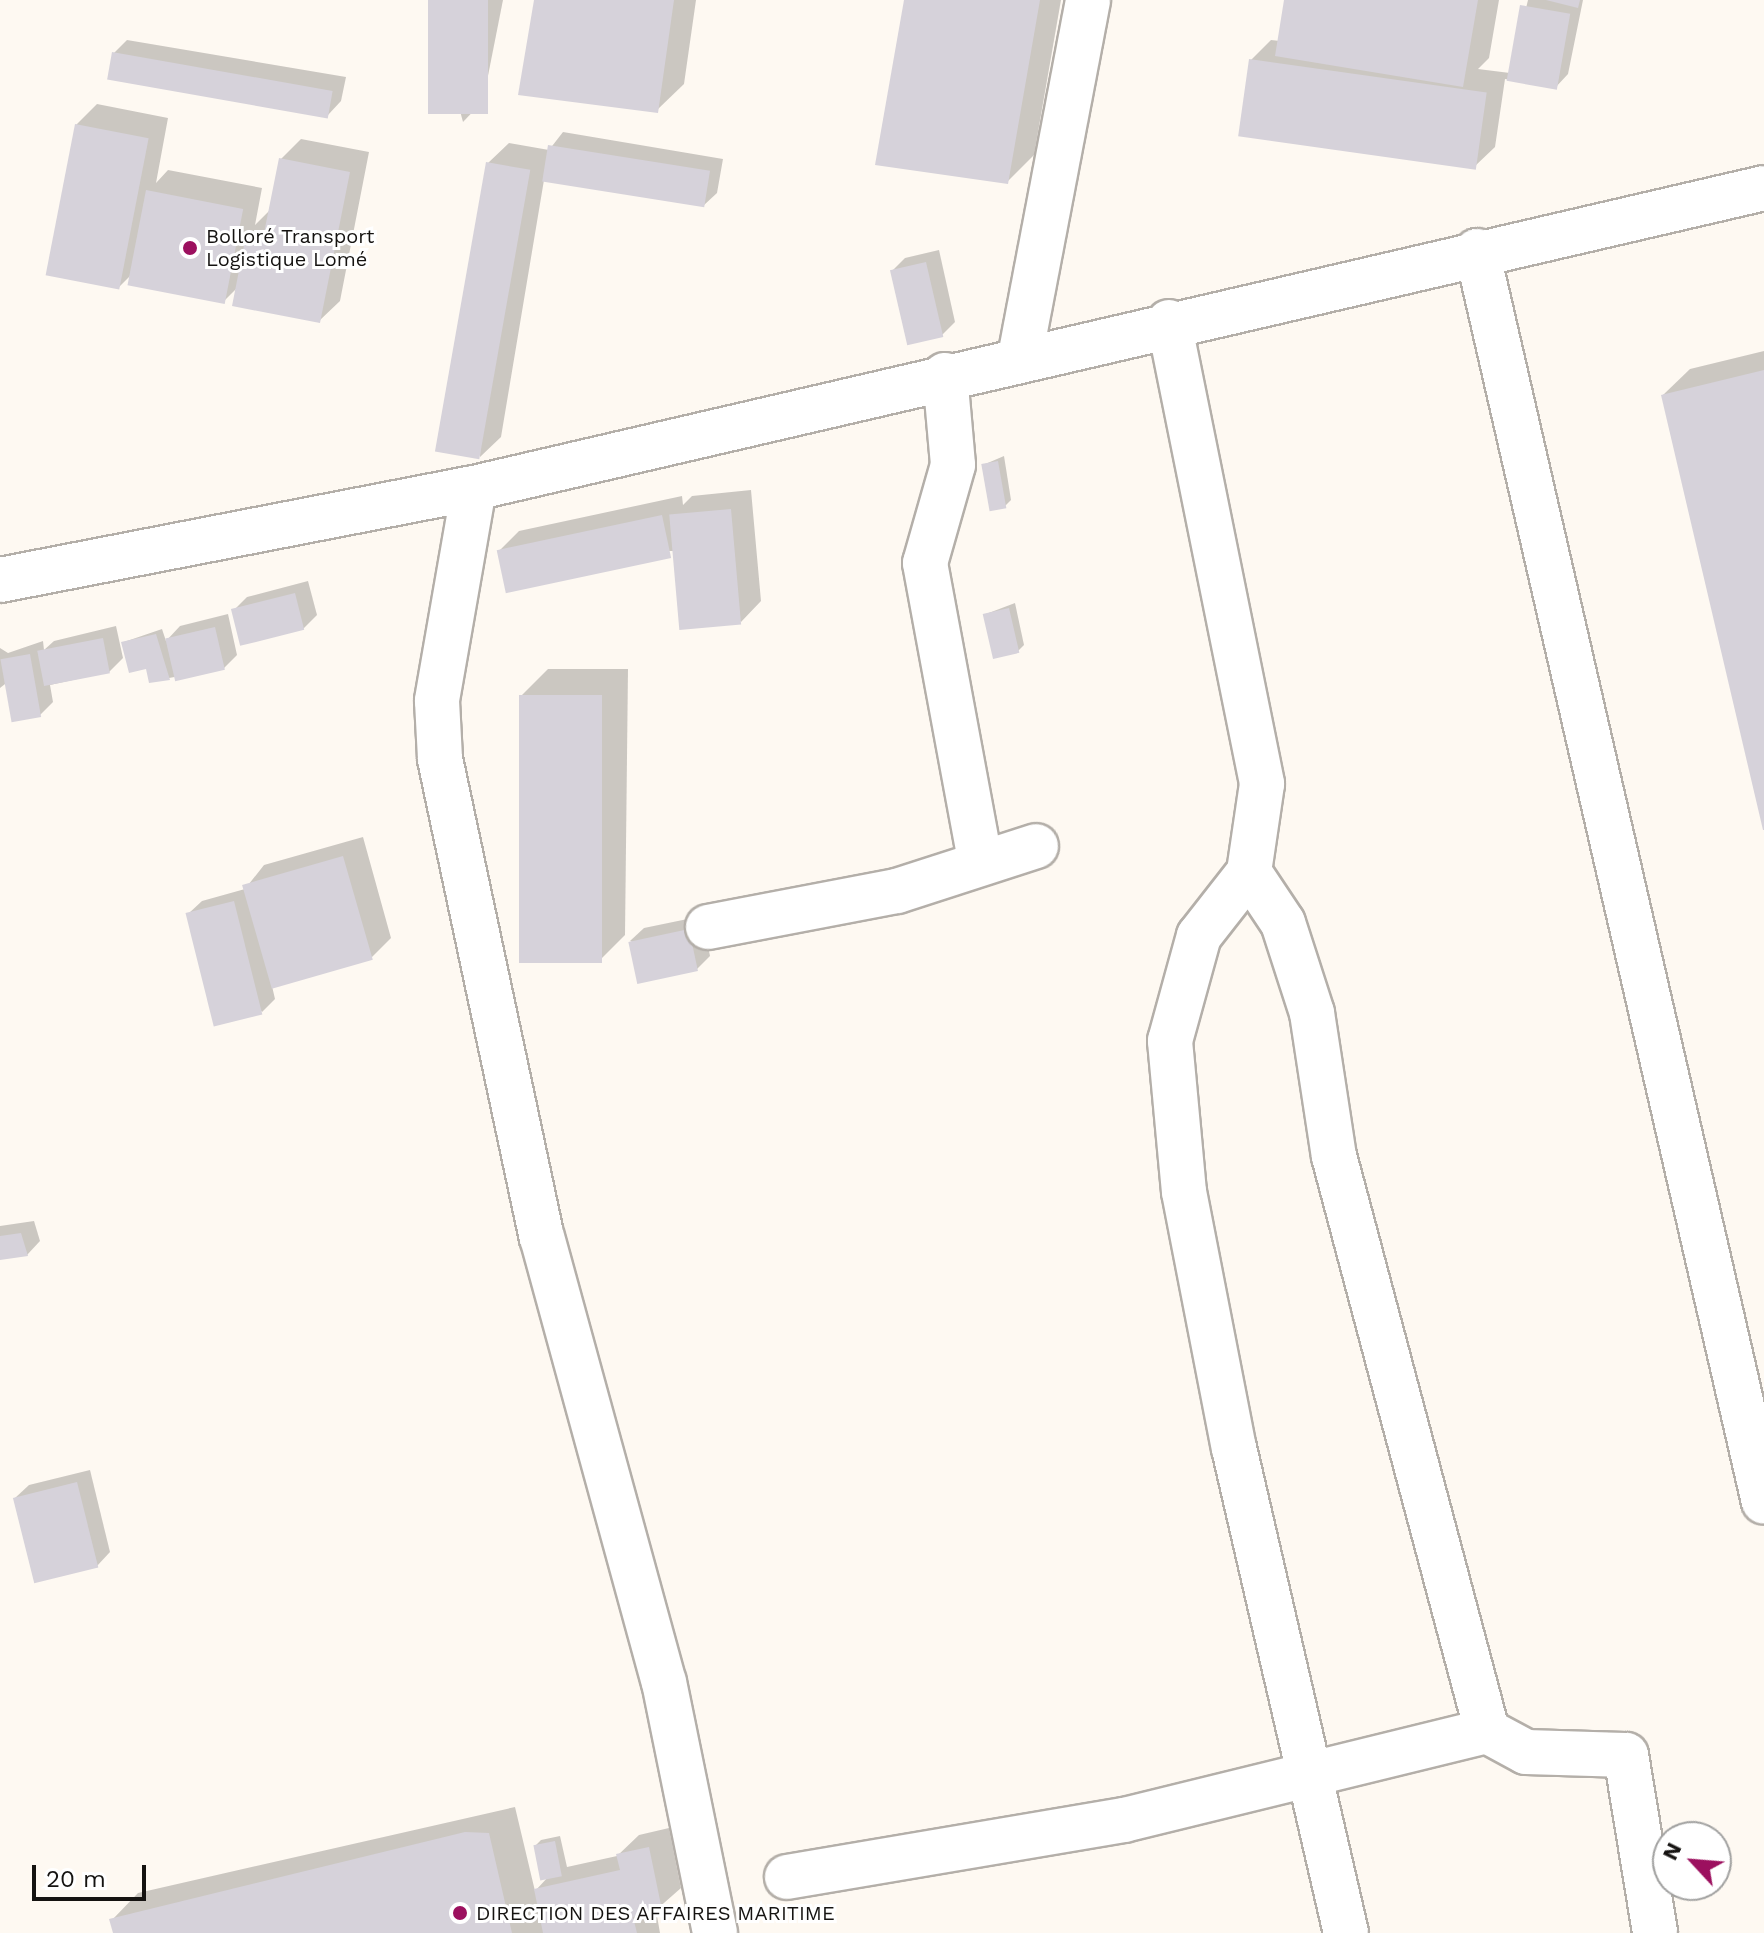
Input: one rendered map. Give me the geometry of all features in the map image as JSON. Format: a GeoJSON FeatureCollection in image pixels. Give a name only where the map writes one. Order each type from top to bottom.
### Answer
{"type":"FeatureCollection","features":[{"type":"Feature","properties":{"kind":"street"},"geometry":{"type":"LineString","coordinates":[[1020,357],[1088,0]]}},
{"type":"Feature","properties":{"kind":"street"},"geometry":{"type":"LineString","coordinates":[[0,580],[474,488],[1169,322],[1764,188]]}},
{"type":"Feature","properties":{"kind":"street"},"geometry":{"type":"LineString","coordinates":[[1477,251],[1764,1502]]}},
{"type":"Feature","properties":{"kind":"street"},"geometry":{"type":"LineString","coordinates":[[1169,322],[1262,784],[1249,872],[1199,936],[1170,1041],[1184,1192],[1231,1433],[1316,1778],[1346,1933]]}},
{"type":"Feature","properties":{"kind":"street"},"geometry":{"type":"LineString","coordinates":[[945,375],[953,465],[925,563],[980,859]]}},
{"type":"Feature","properties":{"kind":"street"},"geometry":{"type":"LineString","coordinates":[[474,488],[437,701],[440,759],[542,1237],[664,1682],[715,1933]]}},
{"type":"Feature","properties":{"kind":"street"},"geometry":{"type":"LineString","coordinates":[[708,927],[897,891],[980,859],[1036,846]]}},
{"type":"Feature","properties":{"kind":"street"},"geometry":{"type":"LineString","coordinates":[[1249,872],[1283,923],[1312,1013],[1334,1156],[1487,1731]]}},
{"type":"Feature","properties":{"kind":"street"},"geometry":{"type":"LineString","coordinates":[[787,1877],[1124,1820],[1316,1778],[1487,1731],[1526,1752],[1626,1755],[1655,1933]]}},
{"type":"Feature","properties":{"kind":"building"},"geometry":{"type":"Polygon","coordinates":[[[428,0],[488,0],[488,114],[428,114],[428,0]]]}},
{"type":"Feature","properties":{"kind":"building"},"geometry":{"type":"Polygon","coordinates":[[[534,0],[674,0],[658,113],[518,95],[534,0]]]}},
{"type":"Feature","properties":{"kind":"building"},"geometry":{"type":"Polygon","coordinates":[[[904,0],[1040,0],[1008,184],[875,165],[904,0]]]}},
{"type":"Feature","properties":{"kind":"building"},"geometry":{"type":"Polygon","coordinates":[[[1284,0],[1478,0],[1463,87],[1275,56],[1284,0]]]}},
{"type":"Feature","properties":{"kind":"building"},"geometry":{"type":"Polygon","coordinates":[[[1546,0],[1580,0],[1578,8],[1546,0]]]}},
{"type":"Feature","properties":{"kind":"building"},"geometry":{"type":"Polygon","coordinates":[[[1520,5],[1570,14],[1557,90],[1507,81],[1520,5]]]}},
{"type":"Feature","properties":{"kind":"building"},"geometry":{"type":"Polygon","coordinates":[[[112,52],[333,91],[328,118],[107,80],[112,52]]]}},
{"type":"Feature","properties":{"kind":"building"},"geometry":{"type":"Polygon","coordinates":[[[1249,59],[1487,92],[1476,170],[1238,136],[1249,59]]]}},
{"type":"Feature","properties":{"kind":"building"},"geometry":{"type":"Polygon","coordinates":[[[75,124],[149,138],[119,289],[46,275],[75,124]]]}},
{"type":"Feature","properties":{"kind":"building"},"geometry":{"type":"Polygon","coordinates":[[[548,145],[710,171],[704,207],[542,182],[548,145]]]}},
{"type":"Feature","properties":{"kind":"building"},"geometry":{"type":"Polygon","coordinates":[[[279,158],[350,172],[320,323],[232,306],[247,230],[264,233],[279,158]]]}},
{"type":"Feature","properties":{"kind":"building"},"geometry":{"type":"Polygon","coordinates":[[[486,162],[530,170],[479,459],[435,452],[486,162]]]}},
{"type":"Feature","properties":{"kind":"building"},"geometry":{"type":"Polygon","coordinates":[[[146,190],[243,209],[225,304],[127,285],[146,190]]]}},
{"type":"Feature","properties":{"kind":"building"},"geometry":{"type":"Polygon","coordinates":[[[926,262],[943,337],[907,345],[890,270],[926,262]]]}},
{"type":"Feature","properties":{"kind":"building"},"geometry":{"type":"Polygon","coordinates":[[[1764,370],[1764,830],[1763,830],[1661,395],[1764,370]]]}},
{"type":"Feature","properties":{"kind":"building"},"geometry":{"type":"Polygon","coordinates":[[[998,461],[1006,508],[990,511],[981,464],[998,461]]]}},
{"type":"Feature","properties":{"kind":"building"},"geometry":{"type":"Polygon","coordinates":[[[731,509],[741,625],[679,630],[669,514],[731,509]]]}},
{"type":"Feature","properties":{"kind":"building"},"geometry":{"type":"Polygon","coordinates":[[[662,515],[671,558],[506,593],[497,550],[662,515]]]}},
{"type":"Feature","properties":{"kind":"building"},"geometry":{"type":"Polygon","coordinates":[[[295,593],[304,630],[240,646],[231,609],[295,593]]]}},
{"type":"Feature","properties":{"kind":"building"},"geometry":{"type":"Polygon","coordinates":[[[1009,608],[1019,653],[993,659],[983,614],[1009,608]]]}},
{"type":"Feature","properties":{"kind":"building"},"geometry":{"type":"Polygon","coordinates":[[[215,627],[225,670],[175,681],[165,638],[215,627]]]}},
{"type":"Feature","properties":{"kind":"building"},"geometry":{"type":"Polygon","coordinates":[[[156,634],[170,680],[149,683],[146,669],[129,673],[121,642],[156,634]]]}},
{"type":"Feature","properties":{"kind":"building"},"geometry":{"type":"Polygon","coordinates":[[[103,638],[110,673],[44,686],[37,651],[103,638]]]}},
{"type":"Feature","properties":{"kind":"building"},"geometry":{"type":"Polygon","coordinates":[[[30,654],[41,717],[12,722],[0,659],[30,654]]]}},
{"type":"Feature","properties":{"kind":"building"},"geometry":{"type":"Polygon","coordinates":[[[519,695],[602,695],[602,963],[519,963],[519,695]]]}},
{"type":"Feature","properties":{"kind":"building"},"geometry":{"type":"Polygon","coordinates":[[[343,856],[373,960],[272,989],[242,885],[343,856]]]}},
{"type":"Feature","properties":{"kind":"building"},"geometry":{"type":"Polygon","coordinates":[[[234,901],[262,1015],[214,1027],[185,913],[234,901]]]}},
{"type":"Feature","properties":{"kind":"building"},"geometry":{"type":"Polygon","coordinates":[[[689,929],[698,971],[637,984],[628,942],[689,929]]]}},
{"type":"Feature","properties":{"kind":"building"},"geometry":{"type":"Polygon","coordinates":[[[21,1233],[28,1256],[0,1260],[0,1236],[21,1233]]]}},
{"type":"Feature","properties":{"kind":"building"},"geometry":{"type":"Polygon","coordinates":[[[77,1482],[98,1567],[34,1583],[13,1498],[77,1482]]]}},
{"type":"Feature","properties":{"kind":"building"},"geometry":{"type":"Polygon","coordinates":[[[465,1832],[489,1833],[512,1933],[113,1933],[109,1919],[465,1832]]]}},
{"type":"Feature","properties":{"kind":"building"},"geometry":{"type":"Polygon","coordinates":[[[555,1841],[562,1876],[540,1881],[533,1845],[555,1841]]]}},
{"type":"Feature","properties":{"kind":"building"},"geometry":{"type":"Polygon","coordinates":[[[649,1847],[662,1910],[633,1917],[637,1933],[543,1933],[534,1889],[620,1870],[616,1854],[649,1847]]]}},
{"type":"Feature","properties":{"kind":"place","name":"Bolloré Transport Logistique Lomé"},"geometry":{"type":"Point","coordinates":[190,248]}},
{"type":"Feature","properties":{"kind":"place","name":"DIRECTION DES AFFAIRES MARITIME"},"geometry":{"type":"Point","coordinates":[460,1913]}}]}
